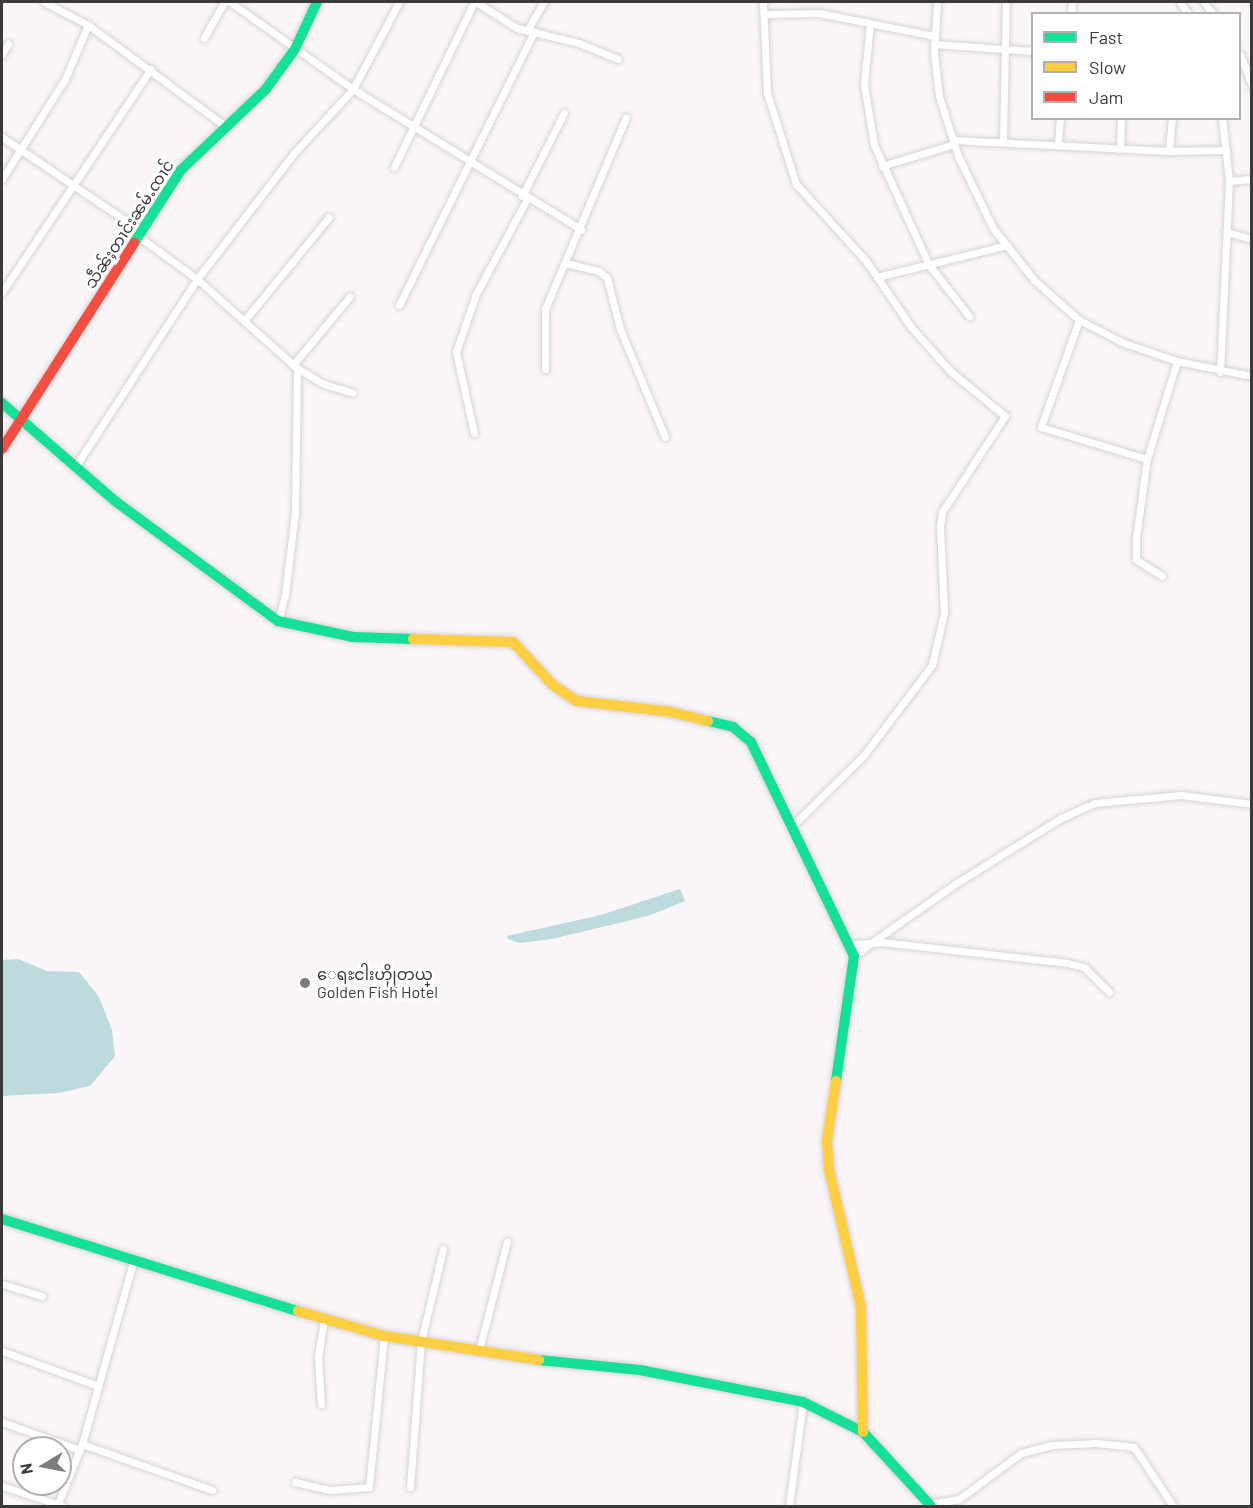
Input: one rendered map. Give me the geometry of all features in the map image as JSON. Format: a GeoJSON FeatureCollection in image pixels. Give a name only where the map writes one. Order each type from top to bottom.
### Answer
{"type":"FeatureCollection","features":[{"type":"Feature","properties":{"kind":"main road","name":"သဵၼ်ႈတၢင်းၼမ်ႉၸၢင်"},"geometry":{"type":"LineString","coordinates":[[2,449],[181,170],[266,89],[295,49],[317,2]]}},
{"type":"Feature","properties":{"kind":"main road"},"geometry":{"type":"LineString","coordinates":[[2,403],[115,501],[278,621],[353,637],[513,642],[553,685],[577,701],[671,712],[733,727],[751,742],[793,825],[854,956],[827,1141],[830,1169],[861,1307],[863,1432]]}},
{"type":"Feature","properties":{"kind":"main road"},"geometry":{"type":"LineString","coordinates":[[2,1219],[133,1262],[384,1335],[585,1367],[640,1370],[803,1401],[863,1432],[930,1505]]}},
{"type":"Feature","properties":{"kind":"street"},"geometry":{"type":"LineString","coordinates":[[44,2],[88,25],[151,69],[225,126]]}},
{"type":"Feature","properties":{"kind":"street"},"geometry":{"type":"LineString","coordinates":[[204,38],[224,2]]}},
{"type":"Feature","properties":{"kind":"street"},"geometry":{"type":"LineString","coordinates":[[230,2],[353,89],[417,124],[525,197],[581,229]]}},
{"type":"Feature","properties":{"kind":"street"},"geometry":{"type":"LineString","coordinates":[[75,466],[197,279],[294,153],[353,89],[399,2]]}},
{"type":"Feature","properties":{"kind":"street"},"geometry":{"type":"LineString","coordinates":[[394,167],[475,2],[530,31],[579,43],[618,59]]}},
{"type":"Feature","properties":{"kind":"street"},"geometry":{"type":"LineString","coordinates":[[399,305],[471,162],[544,2]]}},
{"type":"Feature","properties":{"kind":"street"},"geometry":{"type":"LineString","coordinates":[[763,2],[766,14],[767,93],[796,184],[877,277],[911,327],[950,371],[1005,416],[942,512],[940,527],[944,613],[932,664],[864,755],[793,825]]}},
{"type":"Feature","properties":{"kind":"street"},"geometry":{"type":"LineString","coordinates":[[937,2],[934,40],[939,96],[954,142],[993,228],[1034,280],[1079,320],[1124,343],[1178,362],[1220,372],[1251,376]]}},
{"type":"Feature","properties":{"kind":"street"},"geometry":{"type":"LineString","coordinates":[[1003,141],[1006,2]]}},
{"type":"Feature","properties":{"kind":"street"},"geometry":{"type":"LineString","coordinates":[[766,14],[819,13],[870,23],[934,40],[1031,51]]}},
{"type":"Feature","properties":{"kind":"street"},"geometry":{"type":"LineString","coordinates":[[870,23],[864,85],[866,116],[882,166],[929,265],[969,316]]}},
{"type":"Feature","properties":{"kind":"street"},"geometry":{"type":"LineString","coordinates":[[2,179],[65,79],[88,25]]}},
{"type":"Feature","properties":{"kind":"street"},"geometry":{"type":"LineString","coordinates":[[2,54],[8,44]]}},
{"type":"Feature","properties":{"kind":"street"},"geometry":{"type":"LineString","coordinates":[[1242,61],[1251,86]]}},
{"type":"Feature","properties":{"kind":"street"},"geometry":{"type":"LineString","coordinates":[[2,292],[151,69]]}},
{"type":"Feature","properties":{"kind":"street"},"geometry":{"type":"LineString","coordinates":[[474,433],[456,352],[476,294],[525,197],[564,112]]}},
{"type":"Feature","properties":{"kind":"street"},"geometry":{"type":"LineString","coordinates":[[545,369],[545,309],[581,229],[626,117]]}},
{"type":"Feature","properties":{"kind":"street"},"geometry":{"type":"LineString","coordinates":[[1058,145],[1060,120]]}},
{"type":"Feature","properties":{"kind":"street"},"geometry":{"type":"LineString","coordinates":[[1120,149],[1121,120]]}},
{"type":"Feature","properties":{"kind":"street"},"geometry":{"type":"LineString","coordinates":[[1169,151],[1172,120]]}},
{"type":"Feature","properties":{"kind":"street"},"geometry":{"type":"LineString","coordinates":[[1220,372],[1229,182],[1222,120]]}},
{"type":"Feature","properties":{"kind":"street"},"geometry":{"type":"LineString","coordinates":[[2,137],[139,233],[197,279],[295,367],[324,384],[353,393]]}},
{"type":"Feature","properties":{"kind":"street"},"geometry":{"type":"LineString","coordinates":[[882,166],[954,142],[1003,141],[1169,151],[1226,150]]}},
{"type":"Feature","properties":{"kind":"street"},"geometry":{"type":"LineString","coordinates":[[1229,182],[1251,179]]}},
{"type":"Feature","properties":{"kind":"street"},"geometry":{"type":"LineString","coordinates":[[244,321],[329,217]]}},
{"type":"Feature","properties":{"kind":"street"},"geometry":{"type":"LineString","coordinates":[[1227,232],[1251,239]]}},
{"type":"Feature","properties":{"kind":"street"},"geometry":{"type":"LineString","coordinates":[[877,277],[1007,245]]}},
{"type":"Feature","properties":{"kind":"street"},"geometry":{"type":"LineString","coordinates":[[566,263],[599,272],[607,278],[620,329],[665,437]]}},
{"type":"Feature","properties":{"kind":"street"},"geometry":{"type":"LineString","coordinates":[[278,621],[285,595],[295,512],[295,367],[350,296]]}},
{"type":"Feature","properties":{"kind":"street"},"geometry":{"type":"LineString","coordinates":[[1079,320],[1041,427],[1147,459]]}},
{"type":"Feature","properties":{"kind":"street"},"geometry":{"type":"LineString","coordinates":[[1162,576],[1136,560],[1147,459],[1178,362]]}},
{"type":"Feature","properties":{"kind":"street"},"geometry":{"type":"LineString","coordinates":[[854,956],[955,884],[1061,818],[1095,803],[1181,795],[1251,804]]}},
{"type":"Feature","properties":{"kind":"street"},"geometry":{"type":"LineString","coordinates":[[849,945],[871,943],[1068,963],[1085,968],[1109,992]]}},
{"type":"Feature","properties":{"kind":"street"},"geometry":{"type":"LineString","coordinates":[[479,1350],[507,1242]]}},
{"type":"Feature","properties":{"kind":"street"},"geometry":{"type":"LineString","coordinates":[[410,1487],[421,1342],[443,1249]]}},
{"type":"Feature","properties":{"kind":"street"},"geometry":{"type":"LineString","coordinates":[[2,1486],[59,1506],[80,1446],[133,1262]]}},
{"type":"Feature","properties":{"kind":"street"},"geometry":{"type":"LineString","coordinates":[[2,1284],[42,1296]]}},
{"type":"Feature","properties":{"kind":"street"},"geometry":{"type":"LineString","coordinates":[[321,1404],[318,1357],[324,1318]]}},
{"type":"Feature","properties":{"kind":"street"},"geometry":{"type":"LineString","coordinates":[[295,1482],[330,1490],[369,1487],[384,1335]]}},
{"type":"Feature","properties":{"kind":"street"},"geometry":{"type":"LineString","coordinates":[[2,1351],[98,1386]]}},
{"type":"Feature","properties":{"kind":"street"},"geometry":{"type":"LineString","coordinates":[[789,1506],[803,1401]]}},
{"type":"Feature","properties":{"kind":"street"},"geometry":{"type":"LineString","coordinates":[[2,1422],[212,1490]]}},
{"type":"Feature","properties":{"kind":"street"},"geometry":{"type":"LineString","coordinates":[[930,1505],[959,1499],[1021,1453],[1052,1445],[1096,1443],[1134,1447],[1173,1506]]}},
{"type":"Feature","properties":{"kind":"water"},"geometry":{"type":"Polygon","coordinates":[[[680,889],[685,901],[648,916],[552,939],[520,943],[508,939],[507,936],[601,915],[680,889]]]}},
{"type":"Feature","properties":{"kind":"water"},"geometry":{"type":"Polygon","coordinates":[[[18,959],[47,971],[79,972],[99,997],[112,1030],[115,1056],[90,1086],[59,1093],[2,1096],[2,960],[18,959]]]}},
{"type":"Feature","properties":{"kind":"traffic: fast"},"geometry":{"type":"LineString","coordinates":[[134,243],[181,170],[266,89],[295,49],[317,2]]}},
{"type":"Feature","properties":{"kind":"traffic: fast"},"geometry":{"type":"LineString","coordinates":[[2,403],[115,501],[278,621],[353,637],[413,639]]}},
{"type":"Feature","properties":{"kind":"traffic: fast"},"geometry":{"type":"LineString","coordinates":[[708,721],[733,727],[751,742],[854,956],[836,1081]]}},
{"type":"Feature","properties":{"kind":"traffic: fast"},"geometry":{"type":"LineString","coordinates":[[2,1219],[298,1311]]}},
{"type":"Feature","properties":{"kind":"traffic: fast"},"geometry":{"type":"LineString","coordinates":[[539,1360],[640,1370],[803,1402],[863,1432],[931,1506]]}},
{"type":"Feature","properties":{"kind":"traffic: slow"},"geometry":{"type":"LineString","coordinates":[[413,639],[513,642],[553,685],[577,701],[671,712],[708,721]]}},
{"type":"Feature","properties":{"kind":"traffic: slow"},"geometry":{"type":"LineString","coordinates":[[836,1081],[827,1141],[829,1169],[861,1307],[863,1432]]}},
{"type":"Feature","properties":{"kind":"traffic: slow"},"geometry":{"type":"LineString","coordinates":[[298,1311],[384,1336],[539,1360]]}},
{"type":"Feature","properties":{"kind":"traffic: jam"},"geometry":{"type":"LineString","coordinates":[[2,449],[134,243]]}},
{"type":"Feature","properties":{"kind":"place","name":"ေရႊငါးဟိုုတယ္ Golden Fish Hotel"},"geometry":{"type":"Point","coordinates":[305,983]}}]}
